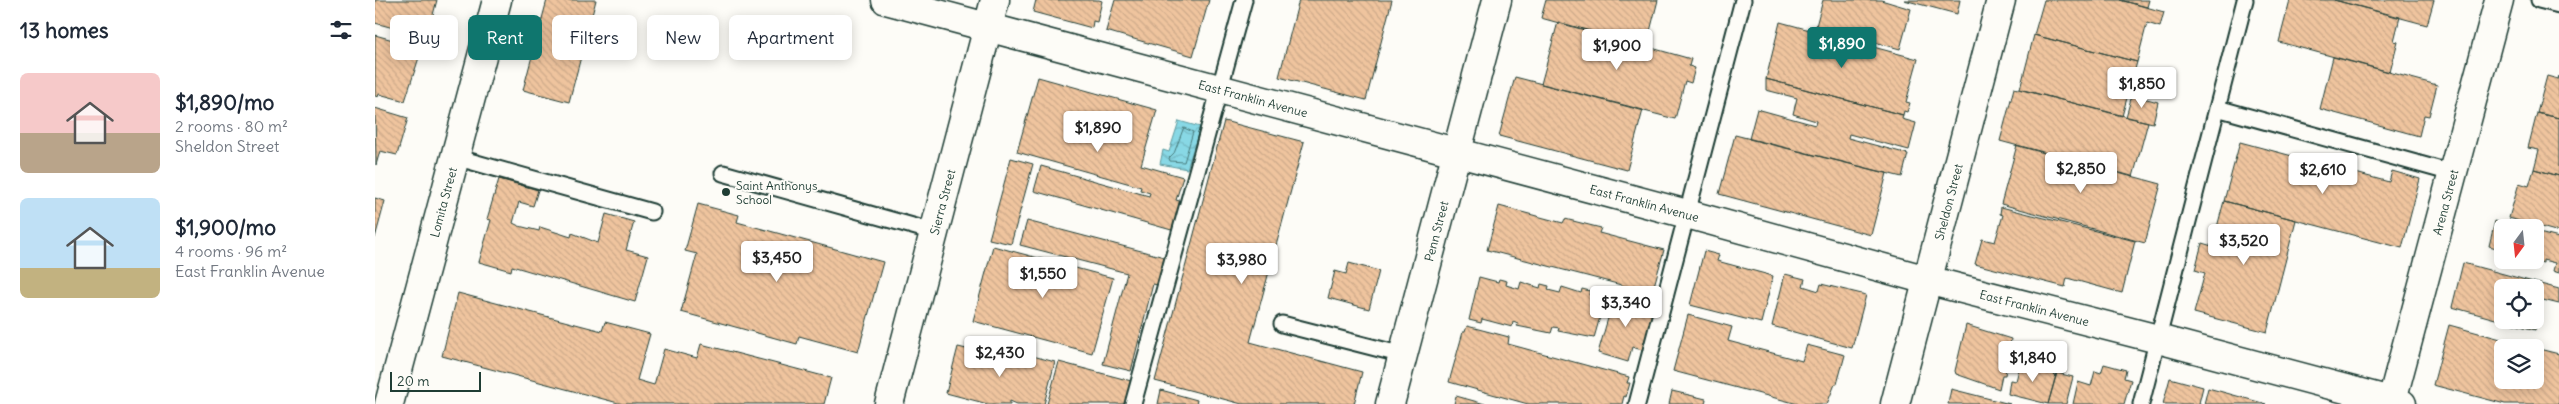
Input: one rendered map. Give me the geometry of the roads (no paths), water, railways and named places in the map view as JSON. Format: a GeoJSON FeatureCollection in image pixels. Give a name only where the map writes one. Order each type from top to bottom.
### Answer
{"type":"FeatureCollection","features":[{"type":"Feature","properties":{"kind":"street","name":"Lomita Street"},"geometry":{"type":"LineString","coordinates":[[384,402],[455,157],[497,0]]}},
{"type":"Feature","properties":{"kind":"street","name":"East Franklin Avenue"},"geometry":{"type":"LineString","coordinates":[[886,0],[1457,152],[1927,280],[2158,339],[2395,403]]}},
{"type":"Feature","properties":{"kind":"street","name":"Sierra Street"},"geometry":{"type":"LineString","coordinates":[[889,404],[995,0]]}},
{"type":"Feature","properties":{"kind":"street","name":"Penn Street"},"geometry":{"type":"LineString","coordinates":[[1390,404],[1497,0]]}},
{"type":"Feature","properties":{"kind":"street","name":"Sheldon Street"},"geometry":{"type":"LineString","coordinates":[[1895,404],[2001,0]]}},
{"type":"Feature","properties":{"kind":"street","name":"Arena Street"},"geometry":{"type":"LineString","coordinates":[[2395,403],[2452,173],[2499,0]]}},
{"type":"Feature","properties":{"kind":"lane"},"geometry":{"type":"LineString","coordinates":[[1133,404],[1244,0]]}},
{"type":"Feature","properties":{"kind":"lane"},"geometry":{"type":"LineString","coordinates":[[1637,404],[1743,0]]}},
{"type":"Feature","properties":{"kind":"lane"},"geometry":{"type":"LineString","coordinates":[[2141,404],[2245,0]]}},
{"type":"Feature","properties":{"kind":"lane"},"geometry":{"type":"LineString","coordinates":[[2539,0],[2559,5]]}},
{"type":"Feature","properties":{"kind":"lane"},"geometry":{"type":"LineString","coordinates":[[2217,108],[2452,173]]}},
{"type":"Feature","properties":{"kind":"lane"},"geometry":{"type":"LineString","coordinates":[[455,157],[652,212]]}},
{"type":"Feature","properties":{"kind":"lane"},"geometry":{"type":"LineString","coordinates":[[723,173],[934,232]]}},
{"type":"Feature","properties":{"kind":"lane"},"geometry":{"type":"LineString","coordinates":[[1282,324],[1403,355]]}},
{"type":"Feature","properties":{"kind":"water"},"geometry":{"type":"Polygon","coordinates":[[[1179,121],[1200,127],[1187,169],[1160,164],[1163,150],[1169,152],[1179,121]]]}},
{"type":"Feature","properties":{"kind":"place","name":"Saint Anthonys School"},"geometry":{"type":"Point","coordinates":[726,192]}}]}
